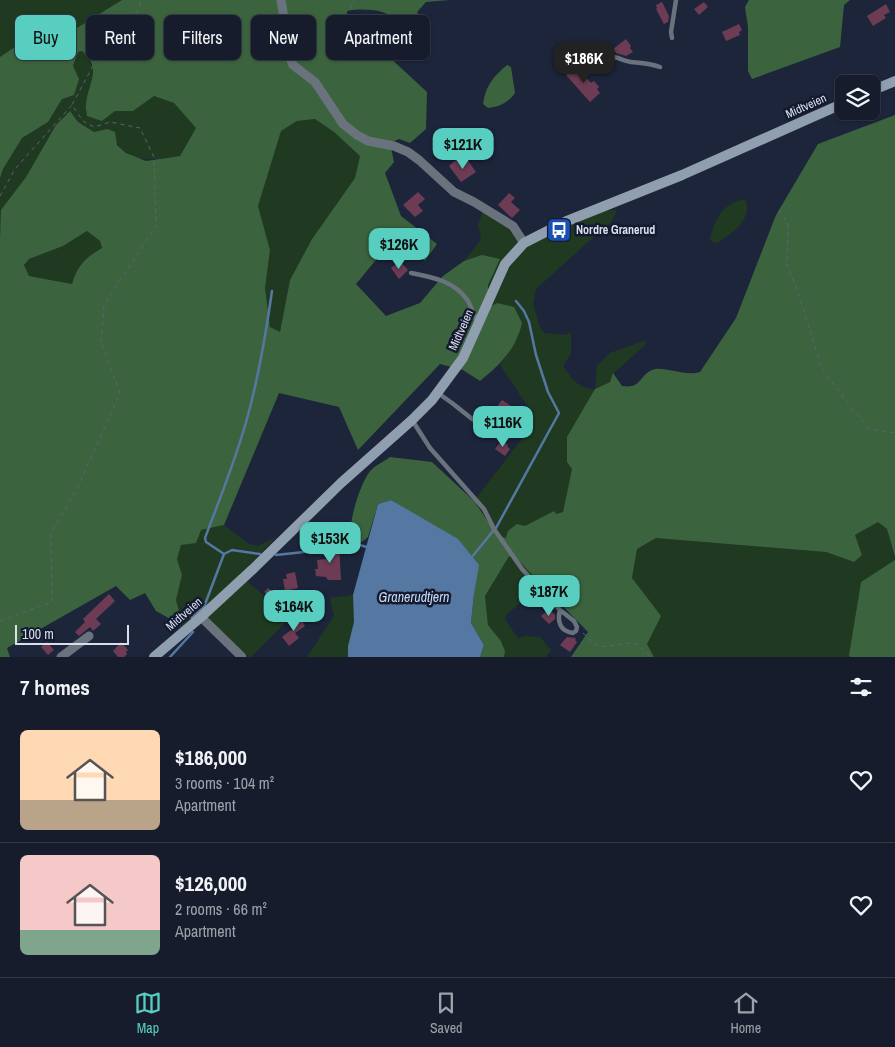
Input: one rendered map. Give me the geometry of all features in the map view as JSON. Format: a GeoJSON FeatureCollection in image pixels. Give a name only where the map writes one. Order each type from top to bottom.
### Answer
{"type":"FeatureCollection","features":[{"type":"Feature","properties":{"kind":"main road"},"geometry":{"type":"LineString","coordinates":[[880,87],[895,81]]}},
{"type":"Feature","properties":{"kind":"main road","name":"Midtveien"},"geometry":{"type":"LineString","coordinates":[[154,657],[253,569],[341,483],[412,420],[438,394],[463,358],[496,280],[505,264],[524,242],[567,221],[682,175],[835,107]]}},
{"type":"Feature","properties":{"kind":"street"},"geometry":{"type":"LineString","coordinates":[[281,0],[293,65],[320,87],[343,124],[368,141],[400,148],[408,152],[454,192],[513,226],[524,242]]}},
{"type":"Feature","properties":{"kind":"street"},"geometry":{"type":"LineString","coordinates":[[201,617],[242,657]]}},
{"type":"Feature","properties":{"kind":"street"},"geometry":{"type":"LineString","coordinates":[[61,657],[89,636]]}},
{"type":"Feature","properties":{"kind":"lane"},"geometry":{"type":"LineString","coordinates":[[672,38],[671,32],[676,0]]}},
{"type":"Feature","properties":{"kind":"lane"},"geometry":{"type":"LineString","coordinates":[[598,64],[602,57],[607,56],[630,62],[645,62],[660,67]]}},
{"type":"Feature","properties":{"kind":"lane"},"geometry":{"type":"LineString","coordinates":[[411,273],[440,279],[453,286],[469,302],[479,324]]}},
{"type":"Feature","properties":{"kind":"lane"},"geometry":{"type":"LineString","coordinates":[[438,394],[452,402],[476,422]]}},
{"type":"Feature","properties":{"kind":"lane"},"geometry":{"type":"LineString","coordinates":[[412,420],[430,448],[478,501],[494,529],[522,569],[560,610],[574,621],[577,627],[576,630],[573,632],[565,630],[558,622],[560,610]]}},
{"type":"Feature","properties":{"kind":"path"},"geometry":{"type":"LineString","coordinates":[[0,196],[14,169],[72,105],[103,47],[140,8],[140,0]]}},
{"type":"Feature","properties":{"kind":"path"},"geometry":{"type":"LineString","coordinates":[[350,9],[353,0]]}},
{"type":"Feature","properties":{"kind":"path"},"geometry":{"type":"LineString","coordinates":[[0,621],[52,602],[51,533],[77,489],[120,393],[101,342],[104,305],[156,226],[154,157],[140,128],[110,122],[94,127],[83,121],[72,105]]}},
{"type":"Feature","properties":{"kind":"path"},"geometry":{"type":"LineString","coordinates":[[779,210],[788,224],[787,266],[798,292],[822,369],[870,429],[895,433]]}},
{"type":"Feature","properties":{"kind":"path"},"geometry":{"type":"LineString","coordinates":[[577,627],[597,646],[603,647],[630,642],[638,645],[651,657]]}},
{"type":"Feature","properties":{"kind":"green space"},"geometry":{"type":"Polygon","coordinates":[[[0,0],[122,0],[98,15],[86,15],[86,22],[76,28],[76,15],[15,15],[15,47],[0,57],[0,0]]]}},
{"type":"Feature","properties":{"kind":"green space"},"geometry":{"type":"Polygon","coordinates":[[[122,0],[450,0],[426,2],[417,12],[418,15],[388,15],[378,11],[356,10],[347,11],[347,15],[326,15],[326,60],[392,60],[427,92],[426,129],[410,143],[399,139],[390,143],[394,162],[385,173],[401,216],[437,244],[425,261],[401,240],[375,261],[356,284],[386,316],[420,303],[443,276],[464,261],[482,255],[500,259],[488,285],[488,308],[497,303],[514,307],[522,323],[516,341],[506,356],[480,381],[463,370],[440,364],[358,450],[339,407],[279,393],[224,525],[201,530],[196,543],[181,545],[177,559],[182,575],[176,600],[180,615],[172,620],[156,611],[145,593],[130,600],[116,586],[7,648],[10,657],[0,657],[1,210],[26,177],[56,125],[70,111],[78,122],[94,132],[107,129],[115,132],[117,145],[126,153],[146,161],[180,156],[196,128],[174,103],[154,96],[133,111],[115,111],[102,121],[87,116],[87,96],[93,76],[92,64],[89,60],[154,60],[154,15],[98,15],[122,0]],[[315,119],[297,121],[281,131],[258,206],[270,250],[265,288],[270,327],[280,332],[290,280],[312,239],[355,178],[360,156],[334,132],[315,119]],[[87,231],[63,246],[29,259],[24,265],[29,276],[72,284],[83,263],[102,248],[100,241],[87,231]]]}},
{"type":"Feature","properties":{"kind":"green space"},"geometry":{"type":"Polygon","coordinates":[[[749,0],[850,0],[844,5],[840,47],[752,79],[748,71],[748,27],[745,7],[749,0]]]}},
{"type":"Feature","properties":{"kind":"green space"},"geometry":{"type":"Polygon","coordinates":[[[86,22],[86,56],[82,51],[78,52],[76,58],[76,28],[86,22]]]}},
{"type":"Feature","properties":{"kind":"green space"},"geometry":{"type":"Polygon","coordinates":[[[15,47],[15,60],[75,60],[73,66],[79,79],[74,95],[62,99],[48,122],[22,138],[3,169],[0,178],[0,57],[15,47]]]}},
{"type":"Feature","properties":{"kind":"green space"},"geometry":{"type":"Polygon","coordinates":[[[82,51],[86,54],[86,60],[89,60],[95,73],[90,87],[102,121],[115,111],[133,111],[154,96],[174,103],[196,128],[180,156],[156,159],[138,158],[122,149],[107,129],[94,132],[78,122],[70,111],[56,125],[26,177],[2,210],[0,239],[0,178],[3,169],[22,138],[48,122],[62,99],[79,79],[73,67],[78,52],[82,51]]]}},
{"type":"Feature","properties":{"kind":"green space"},"geometry":{"type":"Polygon","coordinates":[[[507,65],[511,67],[515,93],[503,104],[488,108],[483,104],[488,86],[507,65]]]}},
{"type":"Feature","properties":{"kind":"green space"},"geometry":{"type":"Polygon","coordinates":[[[895,115],[895,557],[887,529],[878,522],[855,535],[862,555],[854,562],[826,552],[656,538],[637,549],[632,578],[661,616],[647,644],[654,657],[571,657],[588,632],[512,554],[485,596],[488,625],[501,641],[505,651],[504,657],[480,657],[484,645],[471,623],[474,594],[410,512],[391,500],[378,504],[368,537],[362,542],[351,539],[353,515],[365,480],[372,469],[390,457],[432,462],[474,501],[497,535],[506,538],[508,531],[517,524],[525,526],[554,511],[556,514],[563,512],[572,469],[567,462],[567,437],[595,389],[610,382],[613,373],[622,386],[633,386],[652,370],[662,369],[687,373],[700,372],[736,318],[776,215],[818,144],[895,115]]]}},
{"type":"Feature","properties":{"kind":"green space"},"geometry":{"type":"Polygon","coordinates":[[[315,119],[334,132],[360,156],[355,178],[312,239],[290,280],[280,332],[270,327],[265,288],[270,250],[258,206],[281,131],[297,121],[315,119]]]}},
{"type":"Feature","properties":{"kind":"green space"},"geometry":{"type":"Polygon","coordinates":[[[745,199],[746,213],[740,225],[717,243],[712,242],[710,238],[712,231],[722,212],[731,204],[745,199]]]}},
{"type":"Feature","properties":{"kind":"green space"},"geometry":{"type":"Polygon","coordinates":[[[491,210],[511,221],[526,236],[574,212],[617,210],[610,224],[536,289],[533,304],[541,330],[545,333],[565,335],[571,332],[571,353],[563,366],[580,385],[589,389],[595,389],[572,469],[563,512],[556,514],[554,511],[506,538],[497,535],[474,501],[524,436],[531,411],[500,365],[507,355],[488,309],[488,286],[482,255],[464,261],[480,241],[481,235],[478,226],[482,213],[491,210]]]}},
{"type":"Feature","properties":{"kind":"green space"},"geometry":{"type":"Polygon","coordinates":[[[87,231],[100,241],[102,248],[83,263],[72,284],[29,276],[24,265],[29,259],[63,246],[87,231]]]}},
{"type":"Feature","properties":{"kind":"green space"},"geometry":{"type":"Polygon","coordinates":[[[646,340],[645,345],[614,373],[610,382],[595,389],[597,366],[610,353],[646,340]]]}},
{"type":"Feature","properties":{"kind":"green space"},"geometry":{"type":"Polygon","coordinates":[[[878,522],[887,529],[895,560],[861,582],[850,657],[654,657],[647,644],[632,578],[637,549],[656,538],[826,552],[854,562],[862,554],[855,535],[878,522]]]}},
{"type":"Feature","properties":{"kind":"green space"},"geometry":{"type":"Polygon","coordinates":[[[224,525],[249,544],[258,546],[277,536],[240,575],[290,618],[251,657],[198,614],[180,628],[172,620],[179,615],[176,600],[182,575],[177,559],[181,545],[201,530],[224,525]]]}},
{"type":"Feature","properties":{"kind":"green space"},"geometry":{"type":"Polygon","coordinates":[[[512,554],[542,585],[507,614],[505,619],[517,637],[540,637],[551,650],[546,657],[504,657],[505,651],[501,641],[488,625],[485,596],[512,554]]]}},
{"type":"Feature","properties":{"kind":"green space"},"geometry":{"type":"Polygon","coordinates":[[[895,560],[895,657],[850,657],[861,582],[895,560]]]}},
{"type":"Feature","properties":{"kind":"green space"},"geometry":{"type":"Polygon","coordinates":[[[353,595],[354,622],[348,646],[348,657],[307,657],[334,616],[330,598],[353,595]]]}},
{"type":"Feature","properties":{"kind":"water","name":"Granerudtjern"},"geometry":{"type":"Polygon","coordinates":[[[391,500],[458,539],[479,565],[471,623],[484,645],[480,657],[348,657],[348,646],[354,622],[353,595],[378,504],[391,500]]]}},
{"type":"Feature","properties":{"kind":"building"},"geometry":{"type":"Polygon","coordinates":[[[662,2],[669,16],[668,22],[664,24],[656,9],[656,5],[662,2]]]}},
{"type":"Feature","properties":{"kind":"building"},"geometry":{"type":"Polygon","coordinates":[[[704,2],[708,7],[699,15],[694,9],[704,2]]]}},
{"type":"Feature","properties":{"kind":"building"},"geometry":{"type":"Polygon","coordinates":[[[886,4],[890,12],[884,15],[886,18],[873,26],[867,16],[886,4]]]}},
{"type":"Feature","properties":{"kind":"building"},"geometry":{"type":"Polygon","coordinates":[[[739,24],[742,30],[739,32],[740,35],[726,41],[722,32],[739,24]]]}},
{"type":"Feature","properties":{"kind":"building"},"geometry":{"type":"Polygon","coordinates":[[[626,39],[633,52],[626,56],[616,53],[613,49],[626,39]]]}},
{"type":"Feature","properties":{"kind":"building"},"geometry":{"type":"Polygon","coordinates":[[[595,42],[602,50],[586,63],[580,56],[595,42]]]}},
{"type":"Feature","properties":{"kind":"building"},"geometry":{"type":"Polygon","coordinates":[[[576,66],[591,83],[594,81],[599,87],[597,89],[600,93],[590,102],[566,75],[576,66]]]}},
{"type":"Feature","properties":{"kind":"building"},"geometry":{"type":"Polygon","coordinates":[[[466,158],[476,172],[461,182],[449,166],[456,160],[459,164],[466,158]]]}},
{"type":"Feature","properties":{"kind":"building"},"geometry":{"type":"Polygon","coordinates":[[[418,192],[425,199],[418,205],[423,211],[415,217],[403,205],[418,192]]]}},
{"type":"Feature","properties":{"kind":"building"},"geometry":{"type":"Polygon","coordinates":[[[509,193],[515,198],[511,202],[520,210],[512,218],[498,205],[509,193]]]}},
{"type":"Feature","properties":{"kind":"building"},"geometry":{"type":"Polygon","coordinates":[[[400,261],[408,270],[399,279],[391,268],[400,261]]]}},
{"type":"Feature","properties":{"kind":"building"},"geometry":{"type":"Polygon","coordinates":[[[502,400],[514,408],[506,417],[496,408],[502,400]]]}},
{"type":"Feature","properties":{"kind":"building"},"geometry":{"type":"Polygon","coordinates":[[[502,440],[510,449],[505,456],[495,449],[502,440]]]}},
{"type":"Feature","properties":{"kind":"building"},"geometry":{"type":"Polygon","coordinates":[[[339,543],[341,580],[328,580],[326,577],[316,576],[315,569],[318,569],[317,560],[327,559],[327,544],[339,543]]]}},
{"type":"Feature","properties":{"kind":"building"},"geometry":{"type":"Polygon","coordinates":[[[295,572],[298,588],[285,591],[283,579],[287,579],[286,574],[295,572]]]}},
{"type":"Feature","properties":{"kind":"building"},"geometry":{"type":"Polygon","coordinates":[[[268,588],[277,595],[278,592],[287,597],[284,606],[264,592],[268,588]]]}},
{"type":"Feature","properties":{"kind":"building"},"geometry":{"type":"Polygon","coordinates":[[[109,594],[115,601],[96,619],[101,624],[93,631],[90,627],[79,636],[75,632],[85,622],[83,619],[109,594]]]}},
{"type":"Feature","properties":{"kind":"building"},"geometry":{"type":"Polygon","coordinates":[[[549,609],[555,615],[555,619],[549,624],[541,616],[549,609]]]}},
{"type":"Feature","properties":{"kind":"building"},"geometry":{"type":"Polygon","coordinates":[[[301,618],[305,626],[295,633],[299,638],[289,646],[282,637],[291,630],[293,631],[290,626],[301,618]]]}},
{"type":"Feature","properties":{"kind":"building"},"geometry":{"type":"Polygon","coordinates":[[[567,637],[576,638],[577,642],[570,652],[560,645],[567,637]]]}},
{"type":"Feature","properties":{"kind":"building"},"geometry":{"type":"Polygon","coordinates":[[[47,642],[54,650],[48,655],[41,647],[47,642]]]}},
{"type":"Feature","properties":{"kind":"building"},"geometry":{"type":"Polygon","coordinates":[[[121,642],[128,650],[124,657],[118,657],[113,651],[121,642]]]}},
{"type":"Feature","properties":{"kind":"waterway"},"geometry":{"type":"LineString","coordinates":[[224,554],[206,542],[205,538],[244,431],[256,385],[272,291]]}},
{"type":"Feature","properties":{"kind":"waterway"},"geometry":{"type":"LineString","coordinates":[[496,528],[559,413],[548,392],[536,355],[529,322],[524,311],[516,301]]}},
{"type":"Feature","properties":{"kind":"waterway"},"geometry":{"type":"LineString","coordinates":[[472,557],[493,531]]}},
{"type":"Feature","properties":{"kind":"waterway"},"geometry":{"type":"LineString","coordinates":[[348,542],[367,547]]}},
{"type":"Feature","properties":{"kind":"waterway"},"geometry":{"type":"LineString","coordinates":[[192,618],[204,607],[224,554],[232,550],[260,554]]}},
{"type":"Feature","properties":{"kind":"waterway"},"geometry":{"type":"LineString","coordinates":[[276,555],[304,552]]}},
{"type":"Feature","properties":{"kind":"waterway"},"geometry":{"type":"LineString","coordinates":[[170,657],[193,632]]}},
{"type":"Feature","properties":{"kind":"place","name":"Nordre Granerud"},"geometry":{"type":"Point","coordinates":[559,230]}}]}
